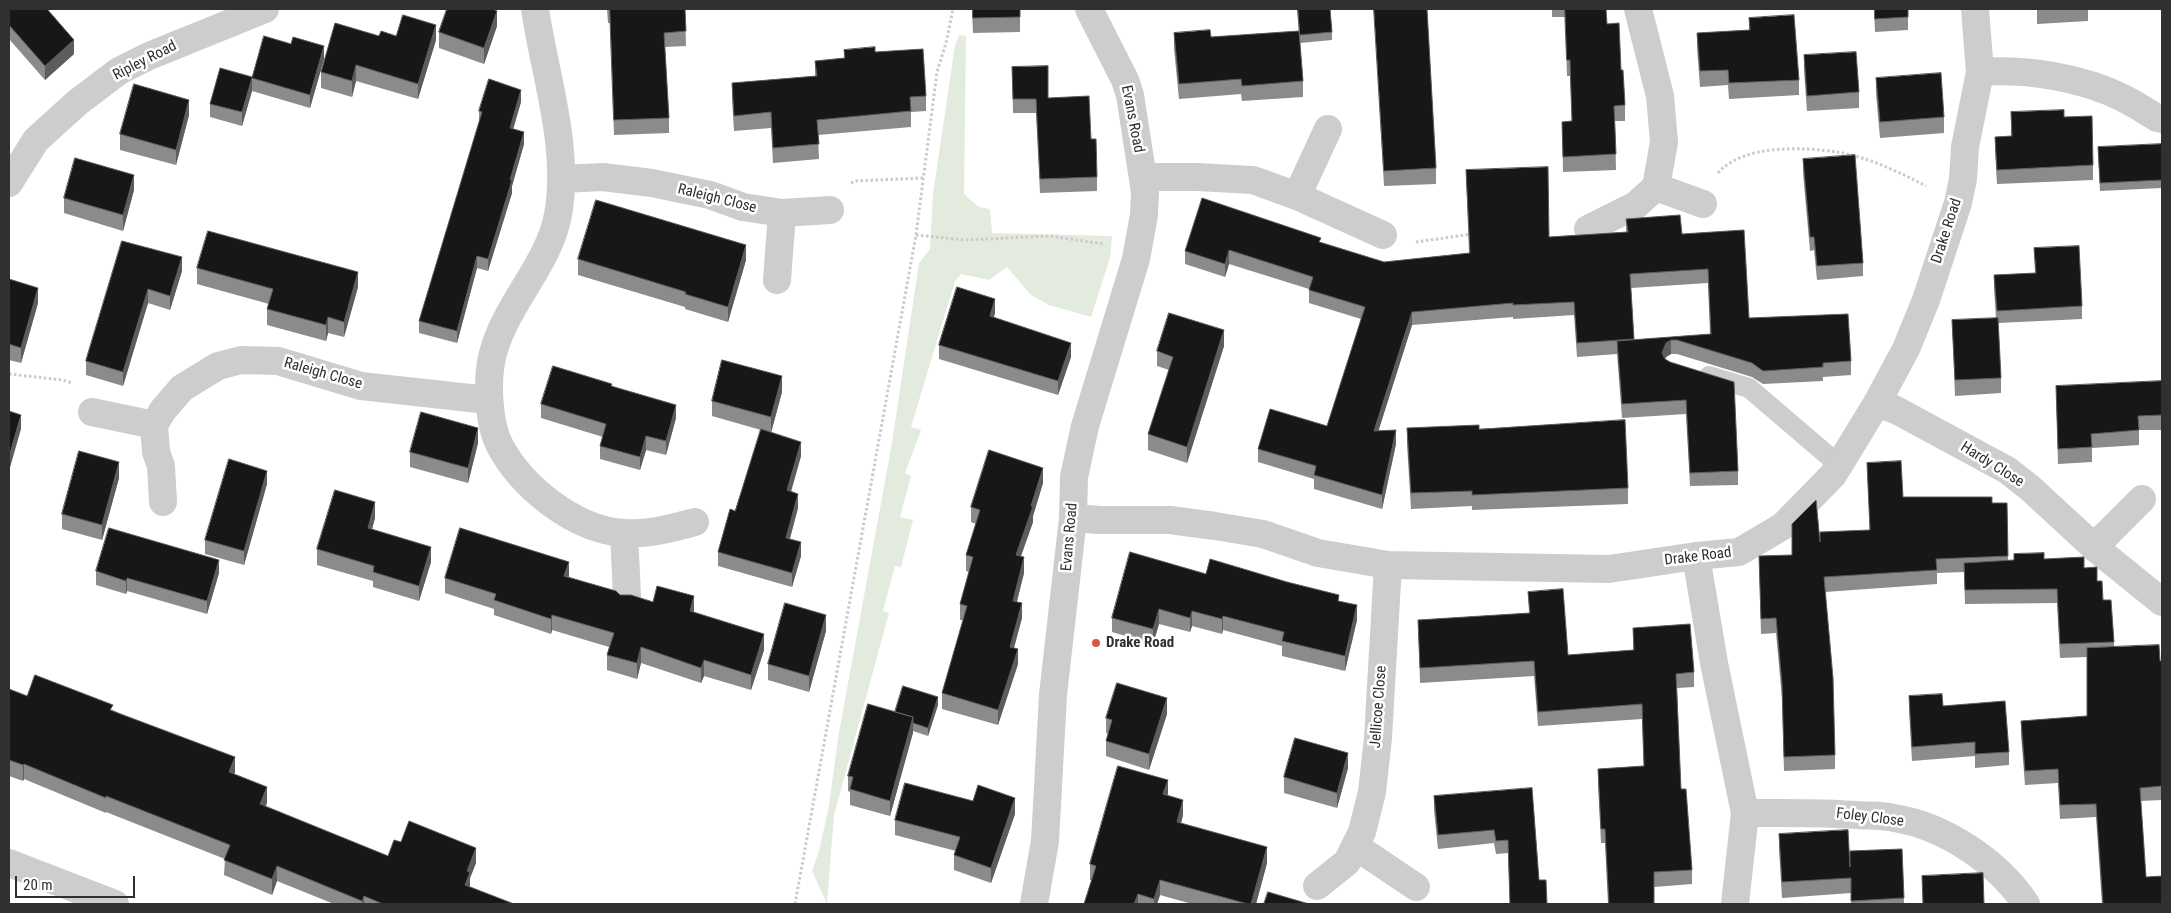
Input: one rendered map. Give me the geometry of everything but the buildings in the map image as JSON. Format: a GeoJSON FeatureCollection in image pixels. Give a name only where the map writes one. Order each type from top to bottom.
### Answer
{"type":"FeatureCollection","features":[{"type":"Feature","properties":{"kind":"street","name":"Ripley Road"},"geometry":{"type":"LineString","coordinates":[[9,183],[17,148],[36,140],[78,102],[119,71],[149,56],[261,9]]}},
{"type":"Feature","properties":{"kind":"street"},"geometry":{"type":"LineString","coordinates":[[535,9],[556,112],[562,179],[558,216],[548,246],[508,319],[491,362],[488,400],[498,443],[524,480],[551,504],[580,521],[604,530],[624,533],[661,530],[695,522]]}},
{"type":"Feature","properties":{"kind":"street","name":"Evans Road"},"geometry":{"type":"LineString","coordinates":[[1034,904],[1045,840],[1053,695],[1073,518],[1074,477],[1085,426],[1136,259],[1144,215],[1145,192],[1143,177],[1131,104],[1125,80],[1089,9]]}},
{"type":"Feature","properties":{"kind":"street"},"geometry":{"type":"LineString","coordinates":[[1588,229],[1636,205],[1656,187],[1664,142],[1660,96],[1638,9]]}},
{"type":"Feature","properties":{"kind":"street","name":"Drake Road"},"geometry":{"type":"LineString","coordinates":[[1073,518],[1170,520],[1215,526],[1263,534],[1318,553],[1388,565],[1609,570],[1696,556],[1739,552],[1783,526],[1832,476],[1877,403],[1906,349],[1926,300],[1958,203],[1965,147],[1980,72],[1975,9]]}},
{"type":"Feature","properties":{"kind":"street"},"geometry":{"type":"LineString","coordinates":[[1980,72],[2001,71],[2062,78],[2096,87],[2123,98],[2162,119]]}},
{"type":"Feature","properties":{"kind":"street"},"geometry":{"type":"LineString","coordinates":[[1297,196],[1328,129]]}},
{"type":"Feature","properties":{"kind":"street","name":"Raleigh Close"},"geometry":{"type":"LineString","coordinates":[[562,179],[603,177],[652,183],[710,195],[743,207],[782,213],[830,210]]}},
{"type":"Feature","properties":{"kind":"street"},"geometry":{"type":"LineString","coordinates":[[1143,177],[1253,180],[1297,196],[1383,235]]}},
{"type":"Feature","properties":{"kind":"street"},"geometry":{"type":"LineString","coordinates":[[1656,187],[1698,201]]}},
{"type":"Feature","properties":{"kind":"street"},"geometry":{"type":"LineString","coordinates":[[777,280],[782,213]]}},
{"type":"Feature","properties":{"kind":"street","name":"Raleigh Close"},"geometry":{"type":"LineString","coordinates":[[154,425],[163,410],[182,388],[218,366],[241,360],[278,361],[361,386],[488,400]]}},
{"type":"Feature","properties":{"kind":"street","name":"Hardy Close"},"geometry":{"type":"LineString","coordinates":[[1877,403],[1896,410],[2007,470],[2030,488],[2094,547],[2162,602]]}},
{"type":"Feature","properties":{"kind":"street"},"geometry":{"type":"LineString","coordinates":[[92,412],[154,425],[156,452],[161,466],[164,502]]}},
{"type":"Feature","properties":{"kind":"street"},"geometry":{"type":"LineString","coordinates":[[2094,547],[2142,499]]}},
{"type":"Feature","properties":{"kind":"street"},"geometry":{"type":"LineString","coordinates":[[624,533],[627,596]]}},
{"type":"Feature","properties":{"kind":"street"},"geometry":{"type":"LineString","coordinates":[[1696,556],[1714,663],[1745,813],[1735,904]]}},
{"type":"Feature","properties":{"kind":"street","name":"Jellicoe Close"},"geometry":{"type":"LineString","coordinates":[[1317,886],[1348,862],[1362,832],[1373,783],[1378,738],[1388,565]]}},
{"type":"Feature","properties":{"kind":"street","name":"Foley Close"},"geometry":{"type":"LineString","coordinates":[[1745,813],[1823,813],[1890,817],[1939,832],[1983,859],[2018,892],[2026,904]]}},
{"type":"Feature","properties":{"kind":"street"},"geometry":{"type":"LineString","coordinates":[[1356,846],[1416,887]]}},
{"type":"Feature","properties":{"kind":"street"},"geometry":{"type":"LineString","coordinates":[[9,863],[115,904]]}},
{"type":"Feature","properties":{"kind":"lane"},"geometry":{"type":"LineString","coordinates":[[1693,371],[1750,388],[1839,465]]}},
{"type":"Feature","properties":{"kind":"path"},"geometry":{"type":"LineString","coordinates":[[795,904],[916,235],[937,72],[946,43],[952,9]]}},
{"type":"Feature","properties":{"kind":"path"},"geometry":{"type":"LineString","coordinates":[[1698,201],[1724,166],[1754,152],[1794,149],[1839,152],[1884,166],[1958,203]]}},
{"type":"Feature","properties":{"kind":"path"},"geometry":{"type":"LineString","coordinates":[[830,210],[833,193],[855,181],[923,178]]}},
{"type":"Feature","properties":{"kind":"path"},"geometry":{"type":"LineString","coordinates":[[1383,235],[1395,245],[1482,233]]}},
{"type":"Feature","properties":{"kind":"path"},"geometry":{"type":"LineString","coordinates":[[916,235],[965,240],[1050,236],[1110,244],[1136,259]]}},
{"type":"Feature","properties":{"kind":"path"},"geometry":{"type":"LineString","coordinates":[[9,374],[63,380],[92,390],[92,412]]}},
{"type":"Feature","properties":{"kind":"shaded area"},"geometry":{"type":"Polygon","coordinates":[[[959,35],[966,36],[964,194],[979,207],[990,209],[992,233],[1112,236],[1110,258],[1091,317],[1049,305],[1031,295],[1007,267],[989,280],[961,274],[955,281],[911,427],[921,430],[905,473],[911,476],[900,517],[913,520],[901,567],[895,566],[883,611],[889,613],[834,815],[827,904],[812,871],[819,851],[829,806],[838,738],[892,443],[919,263],[930,249],[933,194],[955,45],[959,35]]]}},
{"type":"Feature","properties":{"kind":"place","name":"Drake Road"},"geometry":{"type":"Point","coordinates":[1096,643]}}]}
